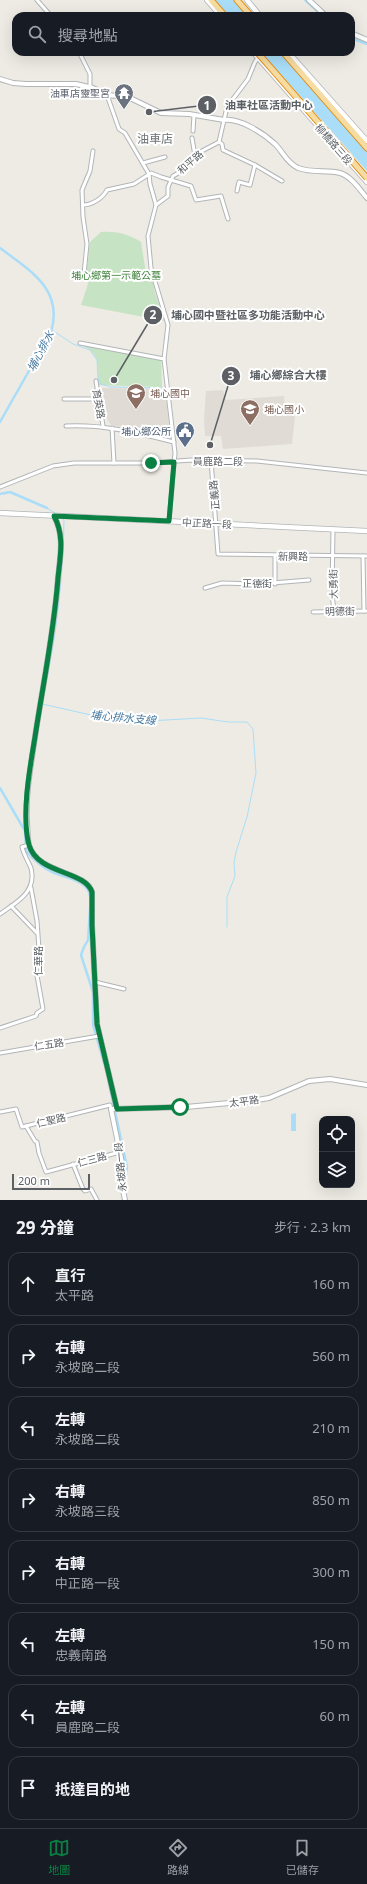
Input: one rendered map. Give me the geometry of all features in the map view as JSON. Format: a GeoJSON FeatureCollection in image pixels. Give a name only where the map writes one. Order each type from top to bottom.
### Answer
{"type":"FeatureCollection","features":[{"type":"Feature","properties":{"kind":"highway"},"geometry":{"type":"LineString","coordinates":[[211,0],[222,12]]}},
{"type":"Feature","properties":{"kind":"highway"},"geometry":{"type":"LineString","coordinates":[[237,0],[248,12]]}},
{"type":"Feature","properties":{"kind":"highway"},"geometry":{"type":"LineString","coordinates":[[261,56],[367,178]]}},
{"type":"Feature","properties":{"kind":"highway"},"geometry":{"type":"LineString","coordinates":[[286,56],[367,148]]}},
{"type":"Feature","properties":{"kind":"main road"},"geometry":{"type":"LineString","coordinates":[[207,0],[218,12]]}},
{"type":"Feature","properties":{"kind":"main road"},"geometry":{"type":"LineString","coordinates":[[247,0],[257,12]]}},
{"type":"Feature","properties":{"kind":"main road","name":"柳橋路三段"},"geometry":{"type":"LineString","coordinates":[[261,56],[367,182]]}},
{"type":"Feature","properties":{"kind":"main road"},"geometry":{"type":"LineString","coordinates":[[292,56],[367,141]]}},
{"type":"Feature","properties":{"kind":"main road","name":"中正路一段"},"geometry":{"type":"LineString","coordinates":[[0,513],[367,531]]}},
{"type":"Feature","properties":{"kind":"street"},"geometry":{"type":"LineString","coordinates":[[36,0],[47,12]]}},
{"type":"Feature","properties":{"kind":"street"},"geometry":{"type":"LineString","coordinates":[[308,0],[322,12]]}},
{"type":"Feature","properties":{"kind":"street"},"geometry":{"type":"LineString","coordinates":[[355,35],[367,40]]}},
{"type":"Feature","properties":{"kind":"street"},"geometry":{"type":"LineString","coordinates":[[81,56],[90,74],[90,87]]}},
{"type":"Feature","properties":{"kind":"street"},"geometry":{"type":"LineString","coordinates":[[258,56],[254,62],[248,80],[227,107],[219,142],[222,144],[223,150],[255,165],[282,181]]}},
{"type":"Feature","properties":{"kind":"street"},"geometry":{"type":"LineString","coordinates":[[0,79],[26,84],[65,83],[90,87],[107,95],[128,97],[161,113],[194,115],[229,120],[246,125],[264,135],[276,145],[288,162],[297,167],[310,171],[341,173],[356,185],[367,198]]}},
{"type":"Feature","properties":{"kind":"street"},"geometry":{"type":"LineString","coordinates":[[107,95],[119,129],[125,133],[150,174],[150,184],[156,205],[148,236],[151,268],[168,326],[164,359],[167,398],[174,442],[174,462],[169,521]]}},
{"type":"Feature","properties":{"kind":"street"},"geometry":{"type":"LineString","coordinates":[[193,131],[194,115]]}},
{"type":"Feature","properties":{"kind":"street"},"geometry":{"type":"LineString","coordinates":[[192,138],[195,156]]}},
{"type":"Feature","properties":{"kind":"street","name":"和平路"},"geometry":{"type":"LineString","coordinates":[[156,205],[168,196],[170,180],[182,172],[200,152],[219,142]]}},
{"type":"Feature","properties":{"kind":"street"},"geometry":{"type":"LineString","coordinates":[[84,274],[87,244],[83,217],[82,190],[90,171],[93,151]]}},
{"type":"Feature","properties":{"kind":"street"},"geometry":{"type":"LineString","coordinates":[[143,163],[165,157]]}},
{"type":"Feature","properties":{"kind":"street"},"geometry":{"type":"LineString","coordinates":[[237,191],[239,182],[250,185],[255,165]]}},
{"type":"Feature","properties":{"kind":"street"},"geometry":{"type":"LineString","coordinates":[[83,205],[88,205],[102,198],[107,190],[134,184],[151,173],[191,186],[196,200],[220,196],[228,219]]}},
{"type":"Feature","properties":{"kind":"street"},"geometry":{"type":"LineString","coordinates":[[80,343],[164,359]]}},
{"type":"Feature","properties":{"kind":"street","name":"育英路"},"geometry":{"type":"LineString","coordinates":[[96,381],[103,426],[174,442]]}},
{"type":"Feature","properties":{"kind":"street"},"geometry":{"type":"LineString","coordinates":[[64,399],[98,399]]}},
{"type":"Feature","properties":{"kind":"street"},"geometry":{"type":"LineString","coordinates":[[66,426],[89,424],[103,426]]}},
{"type":"Feature","properties":{"kind":"street"},"geometry":{"type":"LineString","coordinates":[[112,428],[114,463]]}},
{"type":"Feature","properties":{"kind":"street","name":"員鹿路二段"},"geometry":{"type":"LineString","coordinates":[[0,487],[59,464],[211,460],[257,461],[367,473]]}},
{"type":"Feature","properties":{"kind":"street","name":"正義路"},"geometry":{"type":"LineString","coordinates":[[211,460],[217,524],[218,554]]}},
{"type":"Feature","properties":{"kind":"street"},"geometry":{"type":"LineString","coordinates":[[54,516],[59,526],[61,539],[60,557],[52,642],[39,706],[28,777],[27,819],[29,845],[37,858],[42,862],[86,882],[91,887],[97,1024],[117,1109]]}},
{"type":"Feature","properties":{"kind":"street","name":"大勇街"},"geometry":{"type":"LineString","coordinates":[[333,529],[334,611]]}},
{"type":"Feature","properties":{"kind":"street","name":"新興路"},"geometry":{"type":"LineString","coordinates":[[218,554],[275,556],[365,556]]}},
{"type":"Feature","properties":{"kind":"street"},"geometry":{"type":"LineString","coordinates":[[275,556],[275,584]]}},
{"type":"Feature","properties":{"kind":"street"},"geometry":{"type":"LineString","coordinates":[[365,556],[366,610]]}},
{"type":"Feature","properties":{"kind":"street","name":"正德街"},"geometry":{"type":"LineString","coordinates":[[205,588],[222,583],[275,584],[309,580]]}},
{"type":"Feature","properties":{"kind":"street","name":"明德街"},"geometry":{"type":"LineString","coordinates":[[313,612],[366,610]]}},
{"type":"Feature","properties":{"kind":"street","name":"仁華路"},"geometry":{"type":"LineString","coordinates":[[0,1028],[36,1016],[37,1012],[43,1009],[36,970],[40,963],[34,899],[31,888],[32,882],[30,868],[22,847],[29,845]]}},
{"type":"Feature","properties":{"kind":"street"},"geometry":{"type":"LineString","coordinates":[[0,914],[31,888]]}},
{"type":"Feature","properties":{"kind":"street"},"geometry":{"type":"LineString","coordinates":[[11,906],[37,933]]}},
{"type":"Feature","properties":{"kind":"street"},"geometry":{"type":"LineString","coordinates":[[95,982],[124,989]]}},
{"type":"Feature","properties":{"kind":"street","name":"仁五路"},"geometry":{"type":"LineString","coordinates":[[0,1053],[99,1036]]}},
{"type":"Feature","properties":{"kind":"street","name":"太平路"},"geometry":{"type":"LineString","coordinates":[[111,1109],[186,1107],[251,1101],[269,1098],[309,1080],[330,1080],[367,1085]]}},
{"type":"Feature","properties":{"kind":"street","name":"仁聖路"},"geometry":{"type":"LineString","coordinates":[[0,1112],[16,1109],[22,1127],[110,1105],[111,1109]]}},
{"type":"Feature","properties":{"kind":"street","name":"永坡路一段"},"geometry":{"type":"LineString","coordinates":[[111,1109],[120,1152],[122,1171],[121,1180],[125,1200]]}},
{"type":"Feature","properties":{"kind":"street","name":"仁三路"},"geometry":{"type":"LineString","coordinates":[[26,1126],[37,1142],[39,1153],[46,1172],[120,1152]]}},
{"type":"Feature","properties":{"kind":"street"},"geometry":{"type":"LineString","coordinates":[[73,1164],[83,1189],[85,1191],[91,1189],[97,1200]]}},
{"type":"Feature","properties":{"kind":"shaded area","name":"埔心國中"},"geometry":{"type":"Polygon","coordinates":[[[101,388],[163,389],[167,406],[170,437],[111,425],[105,416],[101,388]]]}},
{"type":"Feature","properties":{"kind":"shaded area","name":"埔心國小"},"geometry":{"type":"Polygon","coordinates":[[[223,390],[226,400],[284,396],[285,406],[296,407],[292,444],[223,449],[221,436],[205,436],[204,419],[206,391],[223,390]]]}},
{"type":"Feature","properties":{"kind":"green space","name":"埔心鄉第一示範公墓"},"geometry":{"type":"Polygon","coordinates":[[[101,232],[122,234],[141,242],[146,273],[152,277],[155,293],[165,321],[81,305],[88,284],[86,277],[90,242],[101,232]]]}},
{"type":"Feature","properties":{"kind":"green space"},"geometry":{"type":"Polygon","coordinates":[[[82,345],[161,360],[162,387],[98,385],[98,362],[96,357],[82,345]]]}},
{"type":"Feature","properties":{"kind":"water"},"geometry":{"type":"Polygon","coordinates":[[[215,0],[233,0],[244,12],[226,12],[215,0]]]}},
{"type":"Feature","properties":{"kind":"water"},"geometry":{"type":"Polygon","coordinates":[[[265,56],[284,56],[367,151],[367,171],[265,56]]]}},
{"type":"Feature","properties":{"kind":"water"},"geometry":{"type":"Polygon","coordinates":[[[296,1113],[296,1131],[291,1131],[291,1114],[296,1113]]]}},
{"type":"Feature","properties":{"kind":"waterway"},"geometry":{"type":"LineString","coordinates":[[305,0],[318,12]]}},
{"type":"Feature","properties":{"kind":"waterway"},"geometry":{"type":"LineString","coordinates":[[355,40],[367,44]]}},
{"type":"Feature","properties":{"kind":"waterway","name":"埔心排水"},"geometry":{"type":"LineString","coordinates":[[0,248],[22,264],[41,282],[48,292],[53,304],[54,317],[51,332],[0,422]]}},
{"type":"Feature","properties":{"kind":"waterway"},"geometry":{"type":"LineString","coordinates":[[52,330],[73,344],[90,350],[97,360],[98,379],[101,384],[110,387],[163,388]]}},
{"type":"Feature","properties":{"kind":"waterway","name":"埔心排水"},"geometry":{"type":"LineString","coordinates":[[0,494],[10,492],[47,508]]}},
{"type":"Feature","properties":{"kind":"waterway","name":"埔心排水支線"},"geometry":{"type":"LineString","coordinates":[[47,508],[55,513]]}},
{"type":"Feature","properties":{"kind":"waterway","name":"埔心排水支線"},"geometry":{"type":"LineString","coordinates":[[45,688],[53,646],[61,583],[64,520],[61,518]]}},
{"type":"Feature","properties":{"kind":"waterway","name":"埔心排水支線"},"geometry":{"type":"LineString","coordinates":[[42,704],[91,715],[148,721],[201,718],[228,722],[247,722],[253,729],[256,773],[247,817],[236,852],[234,863],[235,876],[227,897],[227,927]]}},
{"type":"Feature","properties":{"kind":"waterway"},"geometry":{"type":"LineString","coordinates":[[0,788],[25,831],[26,851],[46,869],[80,882],[88,890],[90,896]]}},
{"type":"Feature","properties":{"kind":"waterway"},"geometry":{"type":"LineString","coordinates":[[90,909],[88,940],[81,955],[93,992],[93,1025],[104,1063]]}},
{"type":"Feature","properties":{"kind":"waterway"},"geometry":{"type":"LineString","coordinates":[[108,1079],[127,1167],[124,1186]]}},
{"type":"Feature","properties":{"kind":"place","name":"油車店靈聖宮"},"geometry":{"type":"Point","coordinates":[124,110]}},
{"type":"Feature","properties":{"kind":"place","name":"油車社區活動中心"},"geometry":{"type":"Point","coordinates":[149,112]}},
{"type":"Feature","properties":{"kind":"place","name":"埔心國中暨社區多功能活動中心"},"geometry":{"type":"Point","coordinates":[114,380]}},
{"type":"Feature","properties":{"kind":"place","name":"埔心國中"},"geometry":{"type":"Point","coordinates":[136,410]}},
{"type":"Feature","properties":{"kind":"place","name":"埔心國小"},"geometry":{"type":"Point","coordinates":[250,426]}},
{"type":"Feature","properties":{"kind":"place","name":"埔心鄉綜合大樓"},"geometry":{"type":"Point","coordinates":[210,445]}},
{"type":"Feature","properties":{"kind":"place","name":"埔心鄉公所"},"geometry":{"type":"Point","coordinates":[185,448]}},
{"type":"Feature","properties":{"kind":"district","name":"油車店"},"geometry":{"type":"Point","coordinates":[155,138]}},
{"type":"Feature","properties":{"kind":"route"},"geometry":{"type":"LineString","coordinates":[[151,463],[174,462],[169,521],[54,516],[59,526],[61,539],[55,616],[52,642],[39,706],[28,777],[27,819],[29,845],[37,858],[69,876],[86,882],[91,887],[97,1024],[117,1109],[180,1107]]}}]}
